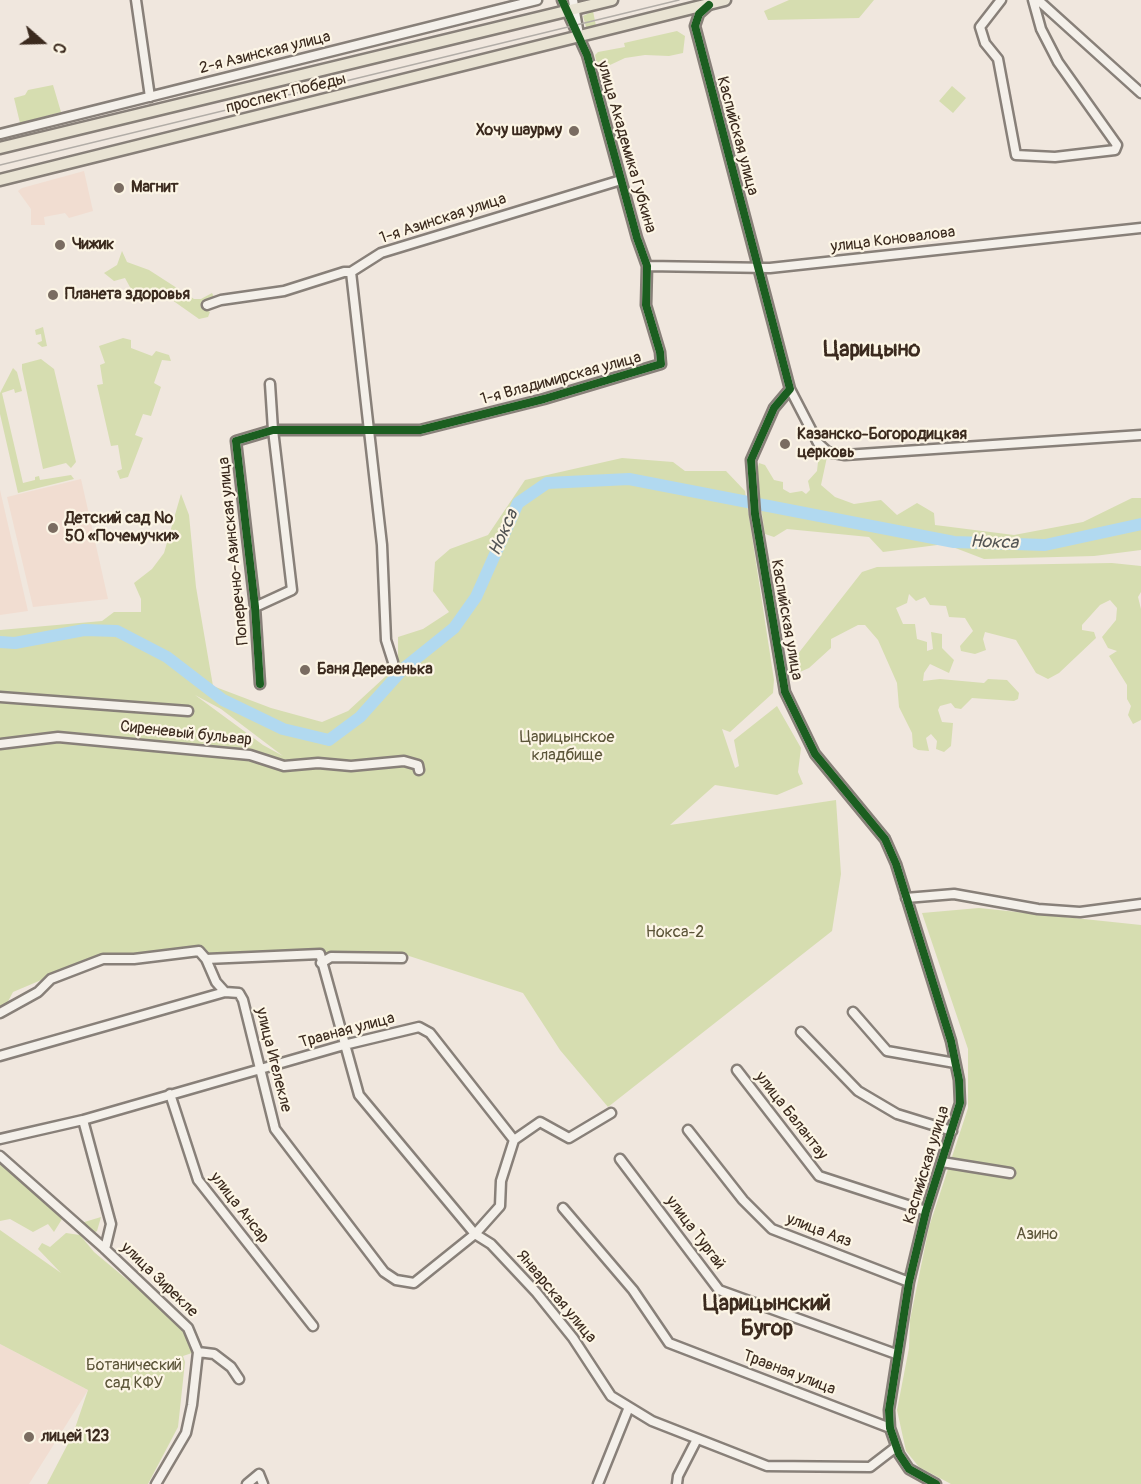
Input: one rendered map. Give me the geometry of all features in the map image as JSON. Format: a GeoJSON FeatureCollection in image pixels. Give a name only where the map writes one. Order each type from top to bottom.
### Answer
{"type":"FeatureCollection","features":[{"type":"Feature","properties":{"kind":"main road","name":"проспект Победы"},"geometry":{"type":"LineString","coordinates":[[0,148],[569,5],[612,0]]}},
{"type":"Feature","properties":{"kind":"main road","name":"проспект Победы"},"geometry":{"type":"LineString","coordinates":[[0,180],[725,0]]}},
{"type":"Feature","properties":{"kind":"street"},"geometry":{"type":"LineString","coordinates":[[136,0],[150,97]]}},
{"type":"Feature","properties":{"kind":"street","name":"2-я Азинская улица"},"geometry":{"type":"LineString","coordinates":[[0,134],[537,0]]}},
{"type":"Feature","properties":{"kind":"street"},"geometry":{"type":"LineString","coordinates":[[1001,0],[980,27],[984,43],[998,59],[1016,154],[1055,157],[1115,150],[1117,145],[1058,62],[1041,28],[1034,0]]}},
{"type":"Feature","properties":{"kind":"street"},"geometry":{"type":"LineString","coordinates":[[1038,0],[1141,93]]}},
{"type":"Feature","properties":{"kind":"street","name":"улица Академика Губкина"},"geometry":{"type":"LineString","coordinates":[[569,5],[587,55],[647,266]]}},
{"type":"Feature","properties":{"kind":"street","name":"Каспийская улица"},"geometry":{"type":"LineString","coordinates":[[709,5],[699,14],[695,26],[790,389],[774,408],[760,435],[751,460],[755,514],[784,692],[814,754],[885,839],[934,982],[955,1062],[960,1103],[926,1212],[909,1282],[889,1410],[890,1428],[896,1447],[909,1468],[936,1484]]}},
{"type":"Feature","properties":{"kind":"street"},"geometry":{"type":"LineString","coordinates":[[36,125],[39,139]]}},
{"type":"Feature","properties":{"kind":"street","name":"1-я Азинская улица"},"geometry":{"type":"LineString","coordinates":[[207,305],[221,300],[284,291],[344,272],[351,272],[381,253],[621,180]]}},
{"type":"Feature","properties":{"kind":"street","name":"улица Коновалова"},"geometry":{"type":"LineString","coordinates":[[647,266],[760,268],[1141,228]]}},
{"type":"Feature","properties":{"kind":"street","name":"1-я Владимирская улица"},"geometry":{"type":"LineString","coordinates":[[368,430],[420,430],[544,399],[661,364],[646,305],[647,266]]}},
{"type":"Feature","properties":{"kind":"street"},"geometry":{"type":"LineString","coordinates":[[351,272],[382,545],[386,640],[393,662]]}},
{"type":"Feature","properties":{"kind":"street","name":"Поперечно-Азинская улица"},"geometry":{"type":"LineString","coordinates":[[255,606],[292,590],[273,430],[270,384]]}},
{"type":"Feature","properties":{"kind":"street"},"geometry":{"type":"LineString","coordinates":[[790,389],[818,443],[828,452],[845,455],[1141,435]]}},
{"type":"Feature","properties":{"kind":"street","name":"Поперечно-Азинская улица"},"geometry":{"type":"LineString","coordinates":[[260,684],[255,606],[236,441],[273,430],[368,430]]}},
{"type":"Feature","properties":{"kind":"street"},"geometry":{"type":"LineString","coordinates":[[0,697],[188,711]]}},
{"type":"Feature","properties":{"kind":"street","name":"Сиреневый бульвар"},"geometry":{"type":"LineString","coordinates":[[0,744],[52,737],[250,754],[284,766],[318,763],[351,766],[404,761],[418,765],[419,770]]}},
{"type":"Feature","properties":{"kind":"street"},"geometry":{"type":"LineString","coordinates":[[906,898],[954,894],[1038,909],[1080,912],[1141,904]]}},
{"type":"Feature","properties":{"kind":"street"},"geometry":{"type":"LineString","coordinates":[[0,1013],[38,992],[51,979],[103,959],[134,959],[199,951],[206,959],[216,982],[225,992],[0,1056]]}},
{"type":"Feature","properties":{"kind":"street"},"geometry":{"type":"LineString","coordinates":[[206,959],[402,958]]}},
{"type":"Feature","properties":{"kind":"street","name":"Январская улица"},"geometry":{"type":"LineString","coordinates":[[320,959],[359,1095],[475,1234],[491,1244],[536,1292],[573,1338],[611,1396],[652,1421],[767,1466],[870,1467],[896,1447]]}},
{"type":"Feature","properties":{"kind":"street","name":"улица Игелекле"},"geometry":{"type":"LineString","coordinates":[[225,992],[239,993],[243,1000],[275,1130],[384,1272],[396,1280],[414,1283],[475,1234]]}},
{"type":"Feature","properties":{"kind":"street"},"geometry":{"type":"LineString","coordinates":[[853,1012],[887,1051],[955,1062]]}},
{"type":"Feature","properties":{"kind":"street","name":"Травная улица"},"geometry":{"type":"LineString","coordinates":[[0,1139],[83,1120],[344,1045],[419,1027],[430,1034],[514,1140]]}},
{"type":"Feature","properties":{"kind":"street"},"geometry":{"type":"LineString","coordinates":[[801,1032],[858,1091],[897,1114],[952,1131]]}},
{"type":"Feature","properties":{"kind":"street","name":"улица Балантау"},"geometry":{"type":"LineString","coordinates":[[737,1070],[819,1176],[926,1212]]}},
{"type":"Feature","properties":{"kind":"street","name":"улица Ансар"},"geometry":{"type":"LineString","coordinates":[[170,1094],[198,1180],[313,1326]]}},
{"type":"Feature","properties":{"kind":"street"},"geometry":{"type":"LineString","coordinates":[[475,1234],[500,1206],[501,1181],[514,1140],[540,1122],[569,1138],[610,1113]]}},
{"type":"Feature","properties":{"kind":"street","name":"улица Зирекле"},"geometry":{"type":"LineString","coordinates":[[83,1120],[111,1224],[105,1249]]}},
{"type":"Feature","properties":{"kind":"street","name":"улица Аяз"},"geometry":{"type":"LineString","coordinates":[[688,1130],[743,1200],[772,1229],[909,1282]]}},
{"type":"Feature","properties":{"kind":"street","name":"улица Зирекле"},"geometry":{"type":"LineString","coordinates":[[0,1156],[105,1249],[188,1328],[198,1352]]}},
{"type":"Feature","properties":{"kind":"street","name":"улица Тургай"},"geometry":{"type":"LineString","coordinates":[[620,1159],[718,1290],[896,1354]]}},
{"type":"Feature","properties":{"kind":"street"},"geometry":{"type":"LineString","coordinates":[[942,1162],[1010,1173]]}},
{"type":"Feature","properties":{"kind":"street","name":"Травная улица"},"geometry":{"type":"LineString","coordinates":[[563,1208],[633,1290],[669,1343],[890,1428]]}},
{"type":"Feature","properties":{"kind":"street"},"geometry":{"type":"LineString","coordinates":[[156,1484],[186,1433],[198,1352],[214,1354],[231,1367],[239,1379]]}},
{"type":"Feature","properties":{"kind":"street"},"geometry":{"type":"LineString","coordinates":[[598,1484],[629,1407]]}},
{"type":"Feature","properties":{"kind":"street"},"geometry":{"type":"LineString","coordinates":[[676,1484],[697,1439]]}},
{"type":"Feature","properties":{"kind":"street"},"geometry":{"type":"LineString","coordinates":[[247,1484],[259,1474],[263,1484]]}},
{"type":"Feature","properties":{"kind":"shaded area"},"geometry":{"type":"Polygon","coordinates":[[[84,171],[93,211],[69,218],[65,213],[44,217],[45,225],[31,225],[31,209],[18,191],[84,171]]]}},
{"type":"Feature","properties":{"kind":"shaded area","name":"Детский сад № 50 «Почемучки»"},"geometry":{"type":"Polygon","coordinates":[[[81,479],[108,599],[33,607],[7,497],[81,479]]]}},
{"type":"Feature","properties":{"kind":"shaded area"},"geometry":{"type":"Polygon","coordinates":[[[0,490],[28,611],[0,615],[0,490]]]}},
{"type":"Feature","properties":{"kind":"shaded area","name":"лицей 123"},"geometry":{"type":"Polygon","coordinates":[[[0,1344],[88,1390],[29,1484],[0,1484],[0,1344]]]}},
{"type":"Feature","properties":{"kind":"green space"},"geometry":{"type":"Polygon","coordinates":[[[789,0],[874,0],[859,18],[768,20],[764,11],[789,0]]]}},
{"type":"Feature","properties":{"kind":"green space"},"geometry":{"type":"Polygon","coordinates":[[[593,11],[596,26],[586,27],[583,16],[593,11]]]}},
{"type":"Feature","properties":{"kind":"green space"},"geometry":{"type":"Polygon","coordinates":[[[677,31],[685,36],[683,53],[669,56],[645,55],[625,58],[610,65],[597,65],[595,55],[598,52],[625,47],[624,43],[677,31]]]}},
{"type":"Feature","properties":{"kind":"green space"},"geometry":{"type":"Polygon","coordinates":[[[53,85],[61,112],[20,123],[14,98],[25,95],[28,90],[53,85]]]}},
{"type":"Feature","properties":{"kind":"green space"},"geometry":{"type":"Polygon","coordinates":[[[952,86],[966,98],[953,113],[939,101],[952,86]]]}},
{"type":"Feature","properties":{"kind":"green space"},"geometry":{"type":"Polygon","coordinates":[[[122,251],[127,262],[149,270],[194,299],[201,299],[212,293],[215,299],[200,306],[210,312],[208,317],[199,319],[165,295],[131,289],[125,278],[114,281],[104,273],[117,265],[122,251]]]}},
{"type":"Feature","properties":{"kind":"green space"},"geometry":{"type":"Polygon","coordinates":[[[43,327],[47,346],[42,347],[37,343],[42,341],[41,334],[36,335],[35,330],[43,327]]]}},
{"type":"Feature","properties":{"kind":"green space"},"geometry":{"type":"Polygon","coordinates":[[[123,338],[131,340],[131,348],[152,356],[156,351],[169,355],[171,361],[162,360],[154,383],[161,387],[151,416],[143,414],[135,435],[143,438],[128,477],[120,479],[117,471],[122,469],[118,445],[111,446],[97,385],[103,384],[100,365],[105,363],[99,346],[123,338]]]}},
{"type":"Feature","properties":{"kind":"green space"},"geometry":{"type":"Polygon","coordinates":[[[41,359],[54,369],[76,462],[71,468],[66,463],[43,469],[22,369],[22,364],[41,359]]]}},
{"type":"Feature","properties":{"kind":"green space"},"geometry":{"type":"Polygon","coordinates":[[[13,368],[17,372],[22,391],[15,393],[14,389],[2,393],[23,483],[35,480],[35,477],[39,476],[40,480],[71,475],[74,479],[18,493],[0,414],[0,393],[13,368]]]}},
{"type":"Feature","properties":{"kind":"green space"},"geometry":{"type":"Polygon","coordinates":[[[819,453],[827,457],[821,485],[835,497],[854,504],[881,500],[897,515],[917,503],[934,513],[935,525],[1014,535],[1083,522],[1132,498],[1141,498],[1141,550],[1094,556],[984,559],[945,544],[883,552],[869,537],[787,529],[774,537],[765,534],[756,474],[759,463],[765,465],[774,480],[783,482],[783,489],[790,493],[802,491],[806,494],[810,490],[808,481],[817,471],[819,453]]]}},
{"type":"Feature","properties":{"kind":"green space"},"geometry":{"type":"Polygon","coordinates":[[[622,458],[673,462],[685,471],[726,471],[745,491],[774,680],[773,693],[730,732],[722,729],[735,768],[739,766],[734,740],[777,706],[801,748],[798,772],[803,784],[777,795],[715,785],[670,825],[836,800],[841,874],[832,931],[608,1107],[560,1050],[523,993],[403,954],[201,957],[105,953],[13,992],[4,1009],[0,1011],[0,630],[102,621],[114,612],[141,612],[141,599],[134,583],[152,569],[164,553],[181,494],[189,515],[196,587],[213,686],[271,708],[322,722],[348,711],[398,665],[398,637],[423,629],[449,612],[433,591],[435,562],[450,549],[488,535],[525,480],[622,458]],[[195,695],[263,745],[283,756],[221,709],[195,695]],[[290,760],[295,764],[393,761],[290,760]]]}},
{"type":"Feature","properties":{"kind":"green space"},"geometry":{"type":"Polygon","coordinates":[[[1112,563],[1141,566],[1141,592],[1138,597],[1141,609],[1141,720],[1133,724],[1128,715],[1131,706],[1127,699],[1127,685],[1109,656],[1117,651],[1108,648],[1102,637],[1116,620],[1117,608],[1110,600],[1100,605],[1082,625],[1082,630],[1094,632],[1096,638],[1059,673],[1048,679],[1036,673],[1016,640],[985,632],[983,639],[986,650],[975,654],[961,651],[960,646],[973,631],[965,618],[949,617],[946,606],[930,605],[925,597],[916,601],[909,594],[907,603],[896,608],[903,624],[915,624],[917,639],[927,642],[927,651],[933,649],[931,632],[942,634],[942,648],[954,660],[949,673],[930,664],[924,673],[923,681],[940,679],[984,683],[988,679],[1007,680],[1019,693],[1018,699],[1014,701],[972,698],[961,709],[955,708],[951,703],[940,706],[938,710],[942,722],[953,723],[951,746],[944,752],[936,749],[937,741],[931,734],[926,738],[929,751],[913,747],[912,733],[899,707],[897,683],[878,640],[865,625],[858,625],[831,639],[831,648],[809,668],[793,675],[790,664],[862,572],[877,567],[1112,563]]]}},
{"type":"Feature","properties":{"kind":"green space","name":"Азино"},"geometry":{"type":"Polygon","coordinates":[[[979,908],[1141,925],[1141,1484],[951,1484],[919,1467],[906,1451],[897,1410],[909,1348],[910,1320],[929,1227],[968,1108],[968,1049],[922,913],[979,908]]]}},
{"type":"Feature","properties":{"kind":"green space"},"geometry":{"type":"Polygon","coordinates":[[[0,1163],[62,1219],[54,1232],[48,1224],[33,1232],[10,1219],[0,1221],[0,1163]]]}},
{"type":"Feature","properties":{"kind":"green space"},"geometry":{"type":"Polygon","coordinates":[[[101,1217],[97,1231],[91,1235],[81,1223],[101,1217]]]}},
{"type":"Feature","properties":{"kind":"green space","name":"Ботанический сад КФУ"},"geometry":{"type":"Polygon","coordinates":[[[0,1230],[61,1273],[38,1249],[42,1243],[50,1247],[66,1233],[80,1235],[94,1252],[185,1328],[195,1352],[183,1356],[185,1362],[178,1427],[148,1484],[47,1484],[73,1434],[88,1390],[0,1344],[0,1230]]]}},
{"type":"Feature","properties":{"kind":"waterway","name":"Нокса"},"geometry":{"type":"LineString","coordinates":[[0,642],[15,643],[84,630],[117,631],[167,657],[223,700],[283,729],[329,740],[360,717],[403,669],[454,628],[476,597],[518,503],[547,483],[629,479],[954,542],[1045,545],[1141,524]]}},
{"type":"Feature","properties":{"kind":"tram line"},"geometry":{"type":"LineString","coordinates":[[0,165],[679,0]]}},
{"type":"Feature","properties":{"kind":"cycle path"},"geometry":{"type":"LineString","coordinates":[[260,684],[255,607],[236,441],[273,430],[420,430],[544,399],[661,364],[660,352],[646,305],[647,266],[637,238],[587,55],[562,0]]}},
{"type":"Feature","properties":{"kind":"cycle path"},"geometry":{"type":"LineString","coordinates":[[709,5],[699,14],[695,26],[790,389],[774,408],[751,460],[755,514],[785,692],[815,754],[885,839],[896,864],[951,1041],[959,1080],[960,1103],[926,1211],[909,1282],[889,1410],[890,1428],[899,1454],[909,1469],[936,1484]]}},
{"type":"Feature","properties":{"kind":"place","name":"Хочу шаурму"},"geometry":{"type":"Point","coordinates":[574,131]}},
{"type":"Feature","properties":{"kind":"place","name":"Магнит"},"geometry":{"type":"Point","coordinates":[119,188]}},
{"type":"Feature","properties":{"kind":"place","name":"Чижик"},"geometry":{"type":"Point","coordinates":[60,245]}},
{"type":"Feature","properties":{"kind":"place","name":"Планета здоровья"},"geometry":{"type":"Point","coordinates":[53,295]}},
{"type":"Feature","properties":{"kind":"place","name":"Казанско-Богородицкая церковь"},"geometry":{"type":"Point","coordinates":[785,444]}},
{"type":"Feature","properties":{"kind":"place","name":"Детский сад № 50 «Почемучки»"},"geometry":{"type":"Point","coordinates":[53,528]}},
{"type":"Feature","properties":{"kind":"place","name":"Баня Деревенька"},"geometry":{"type":"Point","coordinates":[305,670]}},
{"type":"Feature","properties":{"kind":"place","name":"лицей 123"},"geometry":{"type":"Point","coordinates":[29,1437]}},
{"type":"Feature","properties":{"kind":"district","name":"Царицыно"},"geometry":{"type":"Point","coordinates":[872,350]}},
{"type":"Feature","properties":{"kind":"district","name":"Царицынский Бугор"},"geometry":{"type":"Point","coordinates":[767,1316]}},
{"type":"Feature","properties":{"kind":"park label","name":"Царицынское кладбище"},"geometry":{"type":"Point","coordinates":[567,747]}},
{"type":"Feature","properties":{"kind":"park label","name":"Нокса-2"},"geometry":{"type":"Point","coordinates":[675,933]}}]}
